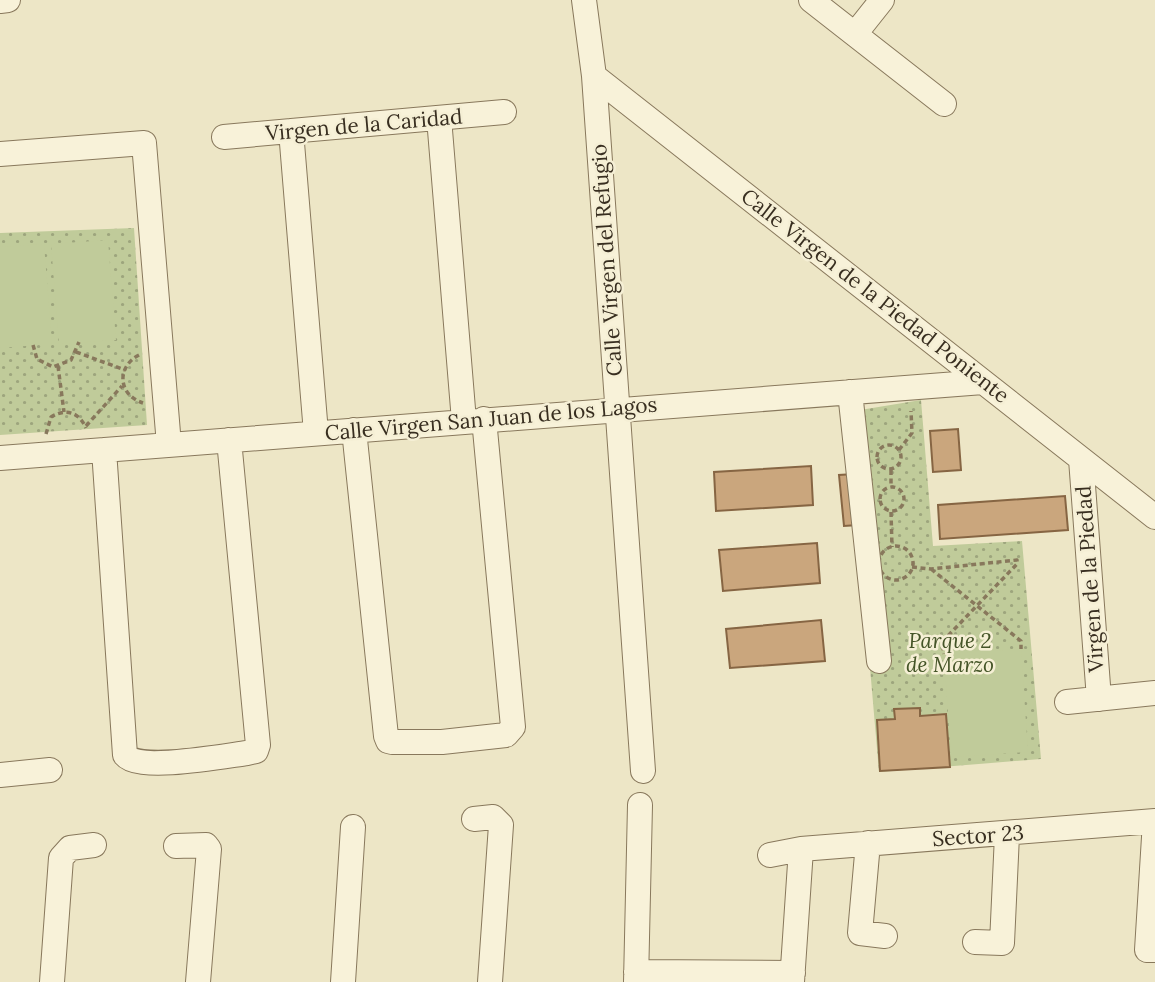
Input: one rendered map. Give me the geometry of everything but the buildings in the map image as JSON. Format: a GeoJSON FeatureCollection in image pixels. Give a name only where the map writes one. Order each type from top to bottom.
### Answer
{"type":"FeatureCollection","features":[{"type":"Feature","properties":{"kind":"street"},"geometry":{"type":"LineString","coordinates":[[0,1],[8,0]]}},
{"type":"Feature","properties":{"kind":"street","name":"Calle Virgen del Refugio"},"geometry":{"type":"LineString","coordinates":[[584,0],[594,76],[643,771]]}},
{"type":"Feature","properties":{"kind":"street"},"geometry":{"type":"LineString","coordinates":[[811,0],[944,104]]}},
{"type":"Feature","properties":{"kind":"street"},"geometry":{"type":"LineString","coordinates":[[855,34],[882,0]]}},
{"type":"Feature","properties":{"kind":"street","name":"Calle Virgen de la Piedad Poniente"},"geometry":{"type":"LineString","coordinates":[[594,76],[1155,517]]}},
{"type":"Feature","properties":{"kind":"street","name":"Virgen de la Caridad"},"geometry":{"type":"LineString","coordinates":[[224,137],[503,112]]}},
{"type":"Feature","properties":{"kind":"street"},"geometry":{"type":"LineString","coordinates":[[354,430],[388,741],[442,742],[506,734],[513,727],[439,118]]}},
{"type":"Feature","properties":{"kind":"street"},"geometry":{"type":"LineString","coordinates":[[291,131],[316,433]]}},
{"type":"Feature","properties":{"kind":"street"},"geometry":{"type":"LineString","coordinates":[[6,153],[145,143],[169,445]]}},
{"type":"Feature","properties":{"kind":"street","name":"Calle Virgen San Juan de los Lagos"},"geometry":{"type":"LineString","coordinates":[[0,458],[983,382]]}},
{"type":"Feature","properties":{"kind":"street"},"geometry":{"type":"LineString","coordinates":[[850,391],[879,661]]}},
{"type":"Feature","properties":{"kind":"street"},"geometry":{"type":"LineString","coordinates":[[104,450],[125,755],[136,764],[187,760],[247,753],[256,751],[258,745],[229,440]]}},
{"type":"Feature","properties":{"kind":"street","name":"Virgen de la Piedad"},"geometry":{"type":"LineString","coordinates":[[1081,459],[1100,699]]}},
{"type":"Feature","properties":{"kind":"street","name":"Virgen de la Piedad"},"geometry":{"type":"LineString","coordinates":[[1068,702],[1155,693]]}},
{"type":"Feature","properties":{"kind":"street"},"geometry":{"type":"LineString","coordinates":[[0,775],[50,770]]}},
{"type":"Feature","properties":{"kind":"street"},"geometry":{"type":"LineString","coordinates":[[640,805],[636,977],[793,977],[802,849]]}},
{"type":"Feature","properties":{"kind":"street"},"geometry":{"type":"LineString","coordinates":[[474,818],[493,817],[501,825],[490,982]]}},
{"type":"Feature","properties":{"kind":"street"},"geometry":{"type":"LineString","coordinates":[[1155,821],[1147,950],[1155,950]]}},
{"type":"Feature","properties":{"kind":"street","name":"Sector 23"},"geometry":{"type":"LineString","coordinates":[[770,855],[868,843],[1007,835],[1155,821]]}},
{"type":"Feature","properties":{"kind":"street"},"geometry":{"type":"LineString","coordinates":[[343,982],[353,827]]}},
{"type":"Feature","properties":{"kind":"street"},"geometry":{"type":"LineString","coordinates":[[975,942],[1002,943],[1007,835]]}},
{"type":"Feature","properties":{"kind":"street"},"geometry":{"type":"LineString","coordinates":[[868,843],[860,933],[885,936]]}},
{"type":"Feature","properties":{"kind":"street"},"geometry":{"type":"LineString","coordinates":[[52,982],[61,858],[69,848],[94,845]]}},
{"type":"Feature","properties":{"kind":"street"},"geometry":{"type":"LineString","coordinates":[[176,846],[206,845],[209,849],[198,982]]}},
{"type":"Feature","properties":{"kind":"path"},"geometry":{"type":"LineString","coordinates":[[33,345],[37,359],[45,365],[58,366],[71,360],[79,342]]}},
{"type":"Feature","properties":{"kind":"path"},"geometry":{"type":"LineString","coordinates":[[76,352],[125,370]]}},
{"type":"Feature","properties":{"kind":"path"},"geometry":{"type":"LineString","coordinates":[[58,366],[64,412]]}},
{"type":"Feature","properties":{"kind":"path"},"geometry":{"type":"LineString","coordinates":[[85,426],[122,386]]}},
{"type":"Feature","properties":{"kind":"path"},"geometry":{"type":"LineString","coordinates":[[891,470],[901,462],[899,450],[912,433],[910,387]]}},
{"type":"Feature","properties":{"kind":"path"},"geometry":{"type":"LineString","coordinates":[[891,470],[878,463],[878,452],[888,445],[899,450]]}},
{"type":"Feature","properties":{"kind":"path"},"geometry":{"type":"LineString","coordinates":[[891,470],[891,487]]}},
{"type":"Feature","properties":{"kind":"path"},"geometry":{"type":"LineString","coordinates":[[891,487],[899,489],[904,499],[902,506],[891,512],[884,509],[879,498],[883,490],[891,487]]}},
{"type":"Feature","properties":{"kind":"path"},"geometry":{"type":"LineString","coordinates":[[891,512],[892,547]]}},
{"type":"Feature","properties":{"kind":"path"},"geometry":{"type":"LineString","coordinates":[[892,547],[908,552],[912,567]]}},
{"type":"Feature","properties":{"kind":"path"},"geometry":{"type":"LineString","coordinates":[[892,547],[880,557],[880,568],[886,577],[902,579],[912,567]]}},
{"type":"Feature","properties":{"kind":"path"},"geometry":{"type":"LineString","coordinates":[[912,567],[931,569],[1017,560],[1017,564],[942,642],[944,654]]}},
{"type":"Feature","properties":{"kind":"path"},"geometry":{"type":"LineString","coordinates":[[931,569],[1021,641],[1021,649]]}},
{"type":"Feature","properties":{"kind":"green space"},"geometry":{"type":"Polygon","coordinates":[[[134,228],[147,425],[0,435],[0,233],[134,228]]]}},
{"type":"Feature","properties":{"kind":"green space"},"geometry":{"type":"Polygon","coordinates":[[[108,240],[116,340],[59,344],[51,244],[108,240]]]}},
{"type":"Feature","properties":{"kind":"green space"},"geometry":{"type":"Polygon","coordinates":[[[44,244],[52,344],[0,348],[0,247],[44,244]]]}},
{"type":"Feature","properties":{"kind":"green space","name":"Parque 2 de Marzo"},"geometry":{"type":"Polygon","coordinates":[[[921,400],[933,546],[1022,541],[1041,759],[879,772],[848,412],[921,400]]]}},
{"type":"Feature","properties":{"kind":"green space"},"geometry":{"type":"Polygon","coordinates":[[[1021,649],[1028,752],[951,757],[944,654],[1021,649]]]}}]}
